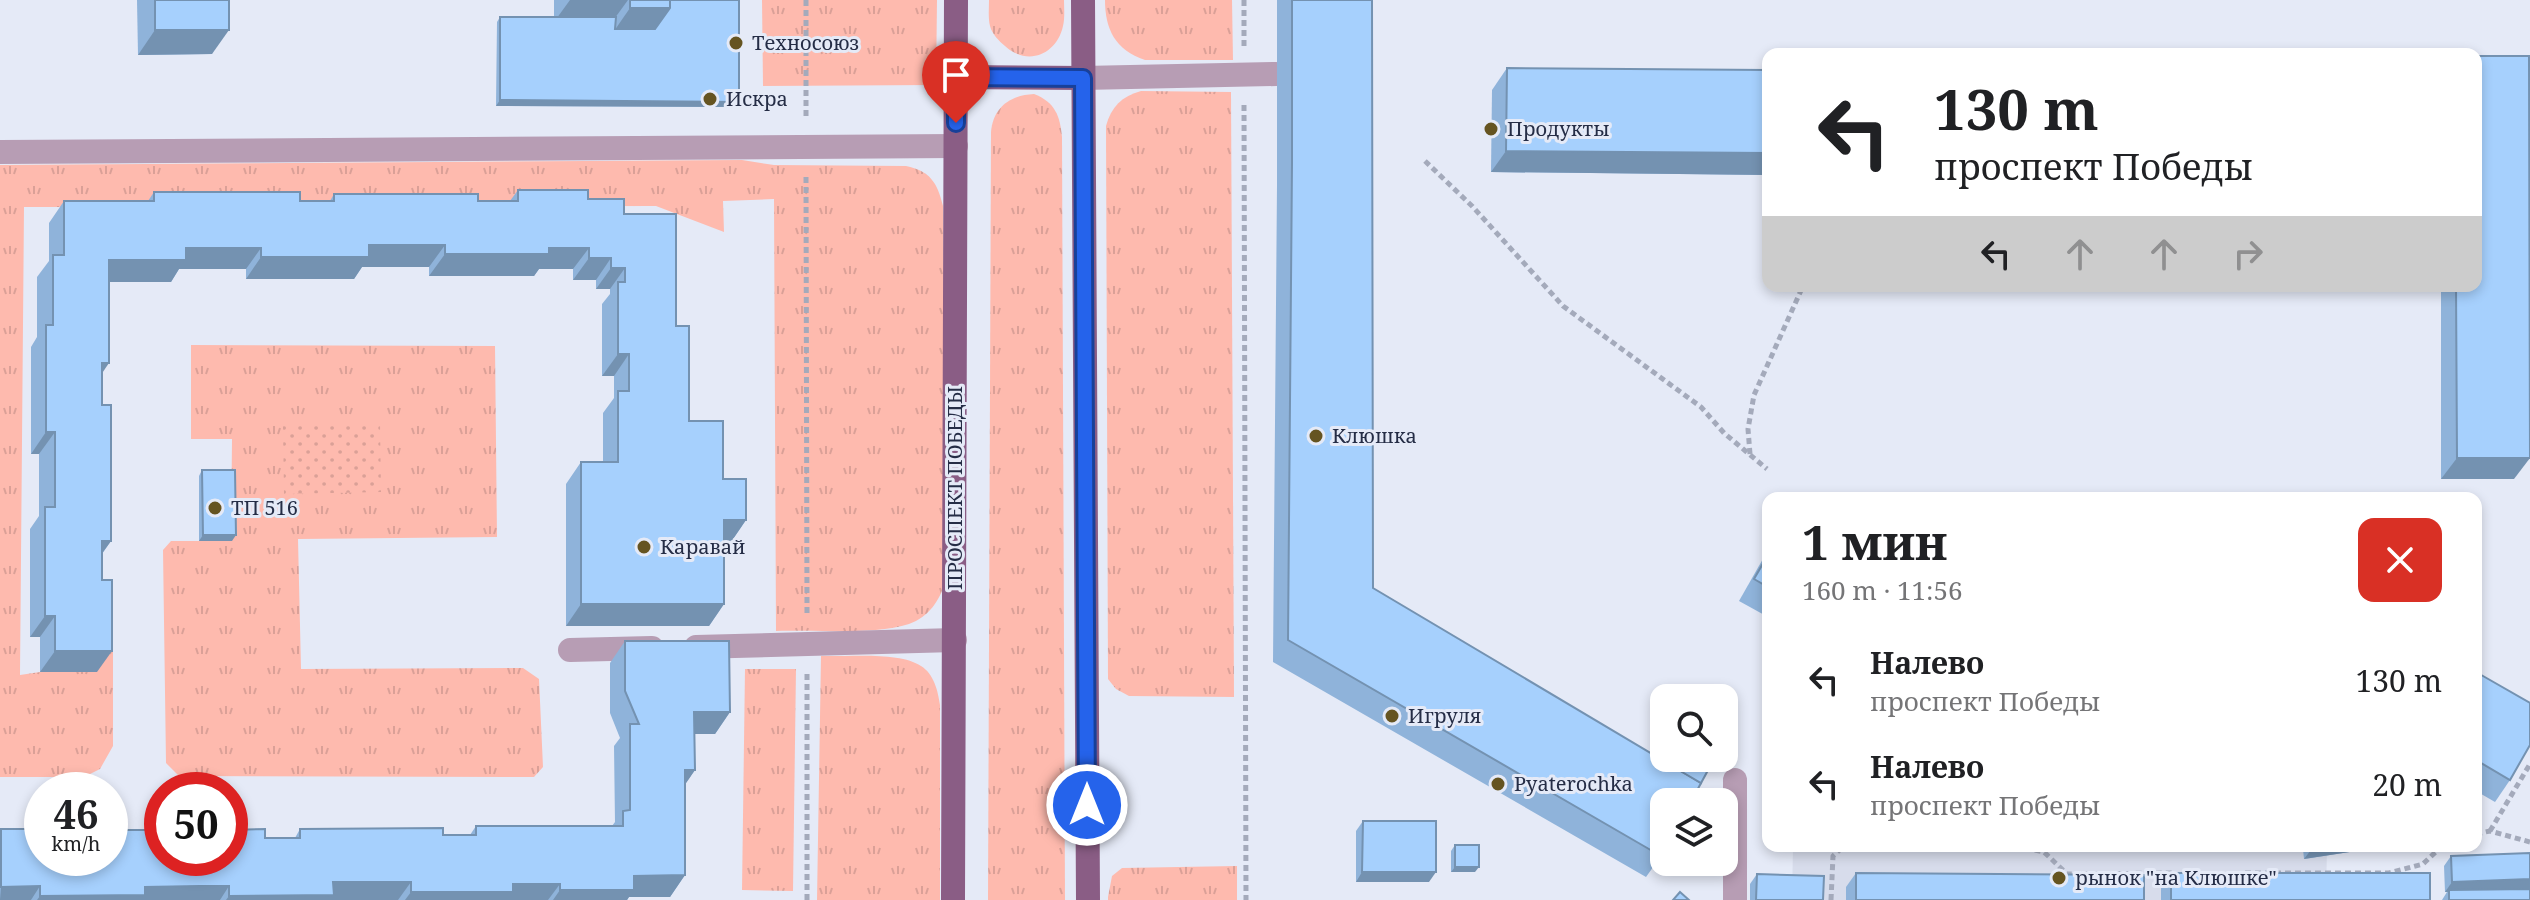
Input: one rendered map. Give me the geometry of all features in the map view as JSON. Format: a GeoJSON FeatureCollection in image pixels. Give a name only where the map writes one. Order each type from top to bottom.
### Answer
{"type":"FeatureCollection","features":[{"type":"Feature","properties":{"kind":"main road","name":"ПРОСПЕКТ ПОБЕДЫ"},"geometry":{"type":"LineString","coordinates":[[953,900],[956,0]]}},
{"type":"Feature","properties":{"kind":"main road"},"geometry":{"type":"LineString","coordinates":[[1083,0],[1088,900]]}},
{"type":"Feature","properties":{"kind":"main road"},"geometry":{"type":"LineString","coordinates":[[956,77],[1083,78]]}},
{"type":"Feature","properties":{"kind":"lane"},"geometry":{"type":"LineString","coordinates":[[1083,78],[1276,74]]}},
{"type":"Feature","properties":{"kind":"lane"},"geometry":{"type":"LineString","coordinates":[[0,152],[956,146]]}},
{"type":"Feature","properties":{"kind":"lane"},"geometry":{"type":"LineString","coordinates":[[570,650],[955,640]]}},
{"type":"Feature","properties":{"kind":"lane"},"geometry":{"type":"LineString","coordinates":[[1735,780],[1735,900]]}},
{"type":"Feature","properties":{"kind":"path"},"geometry":{"type":"LineString","coordinates":[[806,0],[807,900]]}},
{"type":"Feature","properties":{"kind":"path"},"geometry":{"type":"LineString","coordinates":[[1244,0],[1246,900]]}},
{"type":"Feature","properties":{"kind":"path"},"geometry":{"type":"LineString","coordinates":[[1425,161],[1472,206],[1563,306],[1701,407],[1724,433],[1767,469]]}},
{"type":"Feature","properties":{"kind":"path"},"geometry":{"type":"LineString","coordinates":[[1750,455],[1748,429],[1754,395],[1800,292]]}},
{"type":"Feature","properties":{"kind":"path"},"geometry":{"type":"LineString","coordinates":[[2490,831],[2530,764]]}},
{"type":"Feature","properties":{"kind":"path"},"geometry":{"type":"LineString","coordinates":[[2482,833],[2490,831],[2530,842]]}},
{"type":"Feature","properties":{"kind":"path"},"geometry":{"type":"LineString","coordinates":[[1831,900],[1833,856],[1837,852]]}},
{"type":"Feature","properties":{"kind":"path"},"geometry":{"type":"LineString","coordinates":[[2044,852],[2067,874],[2185,873]]}},
{"type":"Feature","properties":{"kind":"path"},"geometry":{"type":"LineString","coordinates":[[2244,873],[2389,873],[2423,864],[2436,852]]}},
{"type":"Feature","properties":{"kind":"shaded area","name":"рынок \"на Клюшке\""},"geometry":{"type":"Polygon","coordinates":[[[1793,852],[2327,852],[2326,900],[1792,900],[1793,852]]]}},
{"type":"Feature","properties":{"kind":"green space"},"geometry":{"type":"Polygon","coordinates":[[[762,0],[937,0],[936,85],[763,86],[762,0]]]}},
{"type":"Feature","properties":{"kind":"green space"},"geometry":{"type":"Polygon","coordinates":[[[989,0],[1064,0],[1064,23],[1060,36],[1055,44],[1040,54],[1023,56],[1014,52],[998,40],[991,29],[989,0]]]}},
{"type":"Feature","properties":{"kind":"green space"},"geometry":{"type":"Polygon","coordinates":[[[1105,0],[1232,0],[1233,60],[1145,60],[1135,56],[1114,37],[1107,20],[1105,0]]]}},
{"type":"Feature","properties":{"kind":"green space"},"geometry":{"type":"Polygon","coordinates":[[[1141,91],[1231,92],[1234,697],[1129,696],[1116,689],[1108,679],[1106,126],[1118,103],[1141,91]]]}},
{"type":"Feature","properties":{"kind":"green space"},"geometry":{"type":"Polygon","coordinates":[[[1034,94],[1047,101],[1055,111],[1062,137],[1065,900],[988,900],[991,132],[999,109],[1018,97],[1034,94]]]}},
{"type":"Feature","properties":{"kind":"green space"},"geometry":{"type":"Polygon","coordinates":[[[742,160],[774,165],[906,166],[921,171],[938,190],[943,206],[945,582],[940,595],[928,612],[909,624],[880,630],[776,631],[774,199],[723,201],[724,232],[656,206],[24,207],[20,675],[96,672],[97,647],[113,647],[113,746],[100,769],[94,772],[24,772],[24,777],[0,777],[0,165],[742,160]]]}},
{"type":"Feature","properties":{"kind":"green space"},"geometry":{"type":"Polygon","coordinates":[[[191,345],[495,346],[497,537],[298,539],[301,669],[523,668],[539,679],[543,767],[534,777],[248,776],[248,772],[175,772],[166,763],[163,550],[171,541],[231,541],[232,439],[191,439],[191,345]]]}},
{"type":"Feature","properties":{"kind":"green space"},"geometry":{"type":"Polygon","coordinates":[[[380,424],[381,492],[284,494],[283,426],[380,424]]]}},
{"type":"Feature","properties":{"kind":"green space"},"geometry":{"type":"Polygon","coordinates":[[[821,656],[900,658],[921,666],[932,678],[940,705],[940,900],[817,900],[821,656]]]}},
{"type":"Feature","properties":{"kind":"green space"},"geometry":{"type":"Polygon","coordinates":[[[745,669],[796,669],[793,891],[742,890],[745,669]]]}},
{"type":"Feature","properties":{"kind":"green space"},"geometry":{"type":"Polygon","coordinates":[[[1237,866],[1237,900],[1108,900],[1112,876],[1122,868],[1237,866]]]}},
{"type":"Feature","properties":{"kind":"building"},"geometry":{"type":"Polygon","coordinates":[[[155,0],[229,0],[229,30],[155,30],[155,0]]]}},
{"type":"Feature","properties":{"kind":"building"},"geometry":{"type":"Polygon","coordinates":[[[630,0],[670,0],[670,8],[630,8],[630,0]]]}},
{"type":"Feature","properties":{"kind":"building"},"geometry":{"type":"Polygon","coordinates":[[[670,0],[739,0],[739,102],[500,100],[500,17],[616,17],[615,29],[655,29],[670,8],[670,0]]]}},
{"type":"Feature","properties":{"kind":"building","name":"Клюшка"},"geometry":{"type":"Polygon","coordinates":[[[1292,0],[1372,0],[1373,588],[1650,753],[1650,772],[1682,772],[1701,783],[1698,788],[1650,788],[1650,850],[1288,640],[1292,0]]]}},
{"type":"Feature","properties":{"kind":"building"},"geometry":{"type":"Polygon","coordinates":[[[2482,56],[2529,56],[2530,458],[2457,458],[2456,292],[2482,292],[2482,56]]]}},
{"type":"Feature","properties":{"kind":"building"},"geometry":{"type":"Polygon","coordinates":[[[1507,68],[1762,70],[1762,153],[1506,151],[1507,68]]]}},
{"type":"Feature","properties":{"kind":"building"},"geometry":{"type":"Polygon","coordinates":[[[518,190],[588,190],[588,199],[624,199],[624,214],[676,214],[676,326],[689,326],[689,421],[723,421],[723,479],[746,479],[746,520],[724,520],[724,604],[581,604],[581,462],[618,462],[618,391],[629,391],[629,354],[618,354],[618,282],[625,282],[625,268],[611,268],[611,258],[589,258],[589,248],[549,248],[549,254],[445,254],[445,245],[369,245],[369,257],[261,257],[261,248],[186,248],[186,260],[109,260],[109,363],[102,363],[102,405],[111,405],[111,541],[102,541],[102,580],[112,580],[112,651],[55,651],[55,616],[45,616],[45,507],[55,507],[55,432],[46,432],[46,325],[53,325],[53,255],[64,255],[64,201],[154,201],[154,192],[300,192],[300,201],[334,201],[334,194],[478,194],[478,201],[518,201],[518,190]]]}},
{"type":"Feature","properties":{"kind":"building","name":"ТП 516"},"geometry":{"type":"Polygon","coordinates":[[[202,470],[235,470],[236,535],[203,535],[202,470]]]}},
{"type":"Feature","properties":{"kind":"building"},"geometry":{"type":"Polygon","coordinates":[[[1762,565],[1762,584],[1754,579],[1762,565]]]}},
{"type":"Feature","properties":{"kind":"building"},"geometry":{"type":"Polygon","coordinates":[[[625,641],[729,641],[730,712],[694,712],[695,770],[685,770],[685,875],[634,876],[634,890],[560,890],[560,884],[513,884],[513,892],[411,892],[411,882],[333,882],[334,895],[229,896],[229,886],[200,886],[145,887],[145,895],[40,896],[40,886],[1,887],[1,829],[24,829],[24,876],[128,876],[128,830],[144,830],[144,876],[248,876],[248,829],[265,829],[265,838],[300,838],[300,829],[443,828],[443,835],[476,835],[476,826],[623,826],[623,811],[630,810],[630,724],[639,724],[625,691],[625,641]]]}},
{"type":"Feature","properties":{"kind":"building"},"geometry":{"type":"Polygon","coordinates":[[[2482,675],[2530,703],[2530,745],[2510,780],[2482,764],[2482,675]]]}},
{"type":"Feature","properties":{"kind":"building"},"geometry":{"type":"Polygon","coordinates":[[[1682,772],[1707,772],[1701,783],[1682,772]]]}},
{"type":"Feature","properties":{"kind":"building"},"geometry":{"type":"Polygon","coordinates":[[[1363,821],[1436,821],[1436,872],[1362,872],[1363,821]]]}},
{"type":"Feature","properties":{"kind":"building"},"geometry":{"type":"Polygon","coordinates":[[[1455,845],[1479,845],[1479,867],[1455,867],[1455,845]]]}},
{"type":"Feature","properties":{"kind":"building"},"geometry":{"type":"Polygon","coordinates":[[[2530,853],[2530,879],[2452,882],[2451,856],[2530,853]]]}},
{"type":"Feature","properties":{"kind":"building"},"geometry":{"type":"Polygon","coordinates":[[[1856,873],[2144,875],[2144,900],[1856,900],[1856,873]]]}},
{"type":"Feature","properties":{"kind":"building"},"geometry":{"type":"Polygon","coordinates":[[[2171,873],[2430,873],[2430,900],[2171,900],[2171,873]]]}},
{"type":"Feature","properties":{"kind":"building"},"geometry":{"type":"Polygon","coordinates":[[[1757,874],[1824,876],[1823,900],[1756,900],[1757,874]]]}},
{"type":"Feature","properties":{"kind":"building"},"geometry":{"type":"Polygon","coordinates":[[[2530,889],[2530,900],[2449,900],[2449,890],[2530,889]]]}},
{"type":"Feature","properties":{"kind":"building"},"geometry":{"type":"Polygon","coordinates":[[[1680,892],[1689,900],[1673,900],[1680,892]]]}},
{"type":"Feature","properties":{"kind":"place","name":"Техносоюз"},"geometry":{"type":"Point","coordinates":[736,43]}},
{"type":"Feature","properties":{"kind":"place","name":"Искра"},"geometry":{"type":"Point","coordinates":[710,99]}},
{"type":"Feature","properties":{"kind":"place","name":"Продукты"},"geometry":{"type":"Point","coordinates":[1491,129]}},
{"type":"Feature","properties":{"kind":"place","name":"Клюшка"},"geometry":{"type":"Point","coordinates":[1316,436]}},
{"type":"Feature","properties":{"kind":"place","name":"ТП 516"},"geometry":{"type":"Point","coordinates":[215,508]}},
{"type":"Feature","properties":{"kind":"place","name":"Каравай"},"geometry":{"type":"Point","coordinates":[644,547]}},
{"type":"Feature","properties":{"kind":"place","name":"Игруля"},"geometry":{"type":"Point","coordinates":[1392,716]}},
{"type":"Feature","properties":{"kind":"place","name":"Pyaterochka"},"geometry":{"type":"Point","coordinates":[1498,784]}},
{"type":"Feature","properties":{"kind":"place","name":"рынок \"на Клюшке\""},"geometry":{"type":"Point","coordinates":[2059,878]}},
{"type":"Feature","properties":{"kind":"route"},"geometry":{"type":"LineString","coordinates":[[956,123],[956,77],[1083,78],[1087,805]]}}]}
